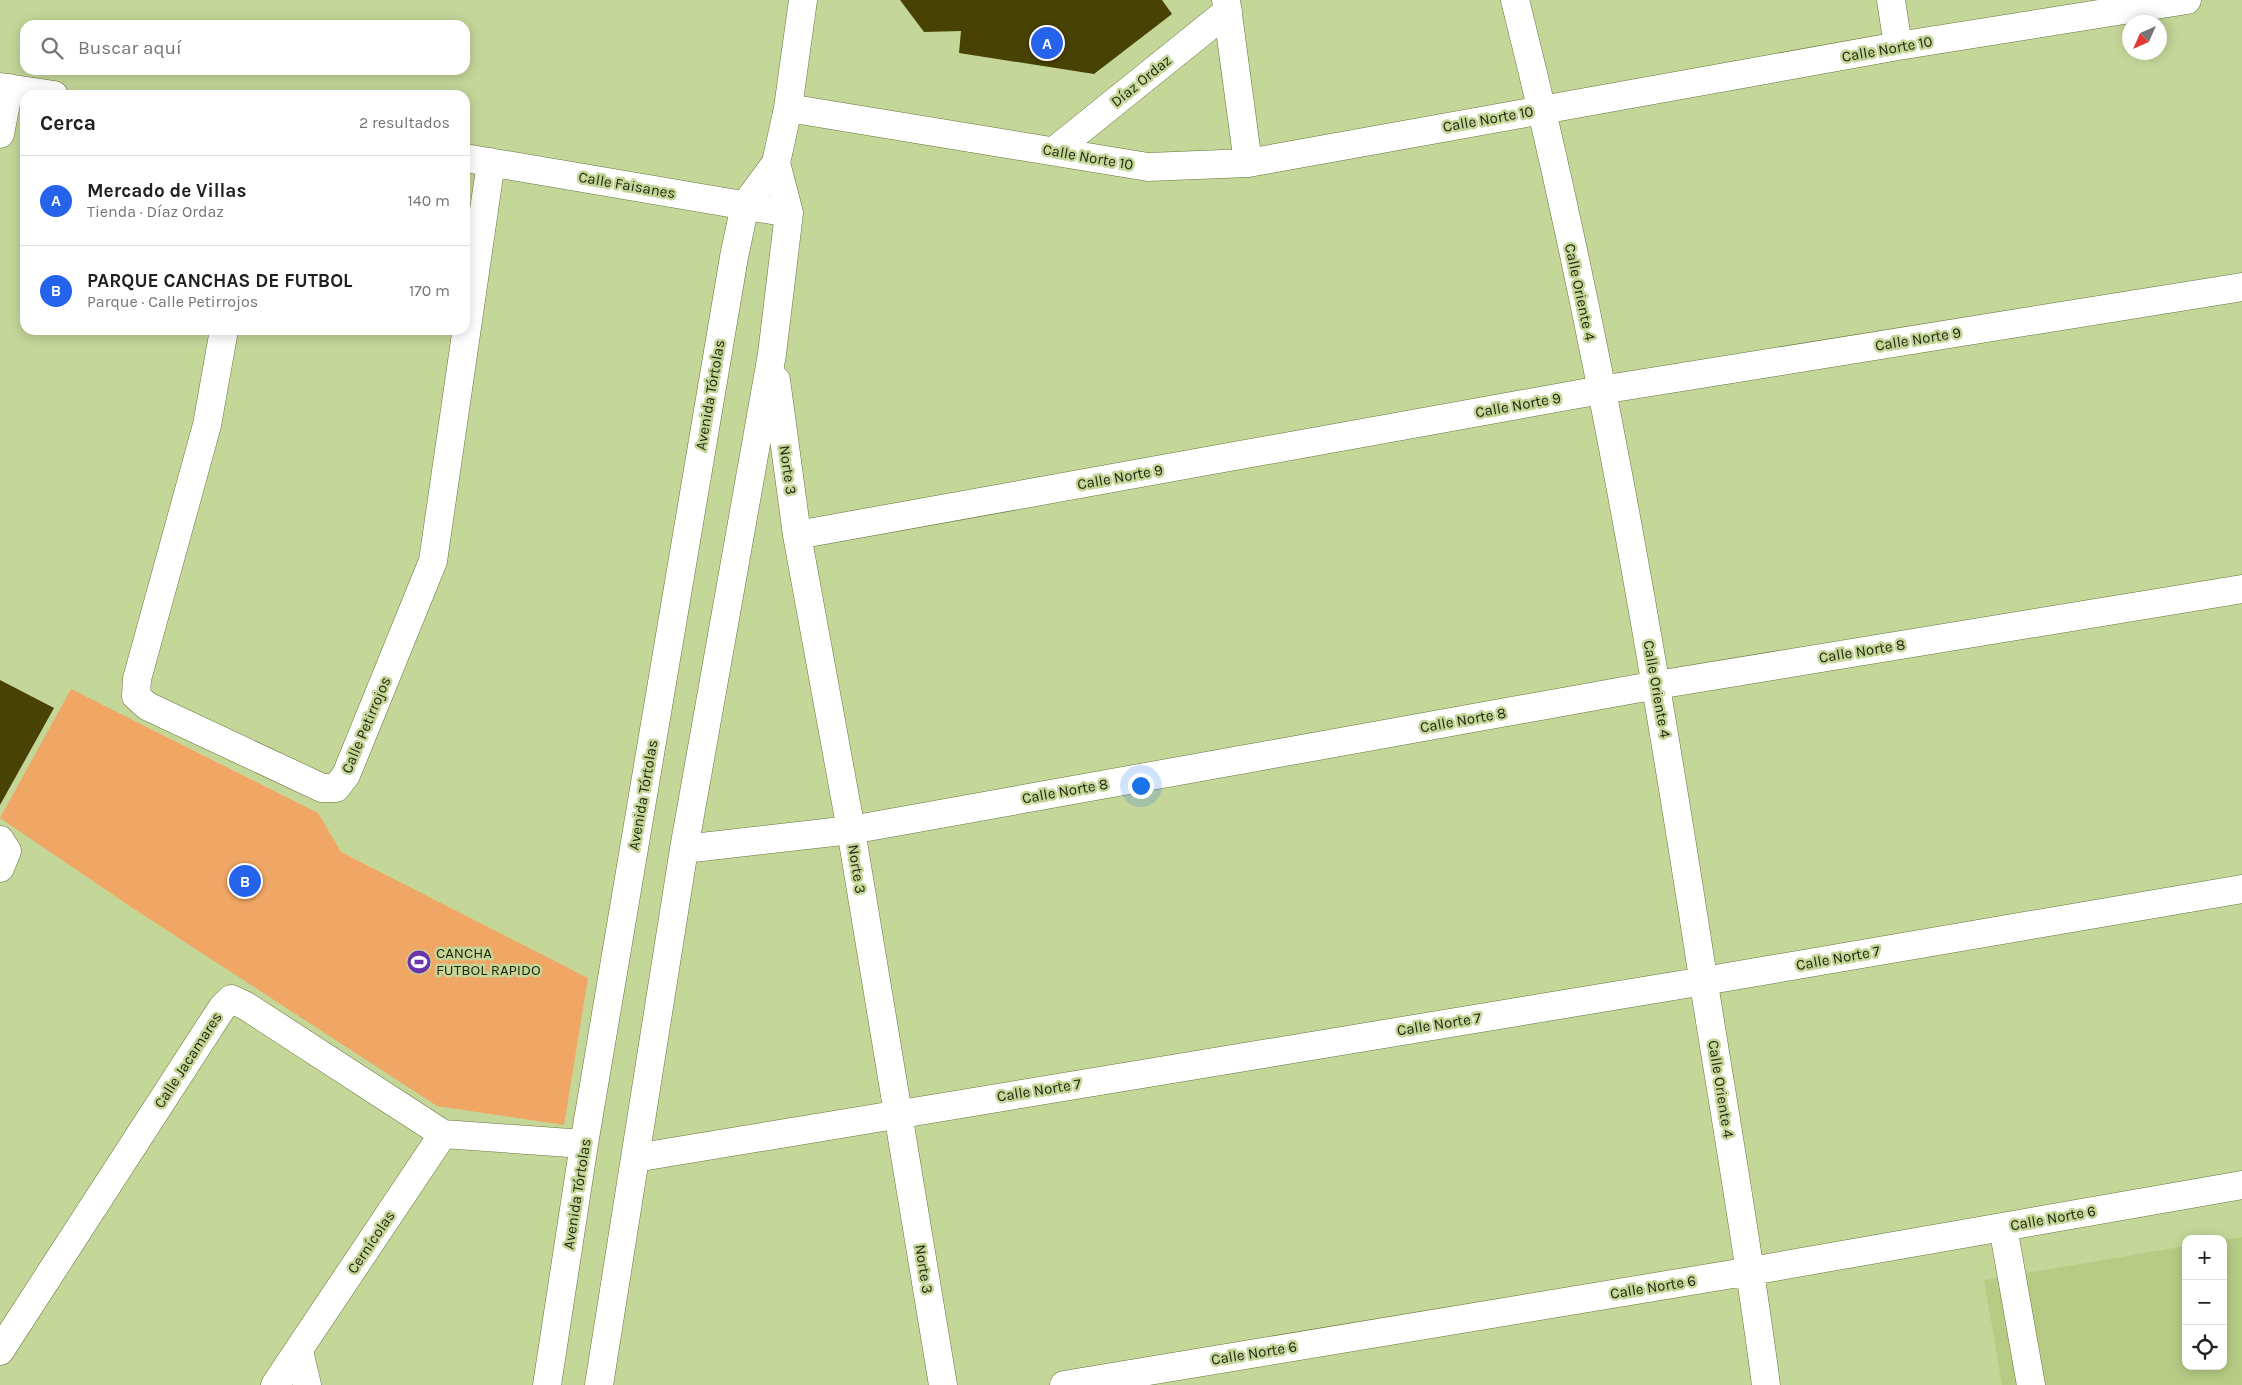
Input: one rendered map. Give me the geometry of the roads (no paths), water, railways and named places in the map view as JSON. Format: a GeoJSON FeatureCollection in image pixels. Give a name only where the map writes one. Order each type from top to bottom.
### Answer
{"type":"FeatureCollection","features":[{"type":"Feature","properties":{"kind":"street"},"geometry":{"type":"LineString","coordinates":[[744,205],[776,163],[788,108],[803,0]]}},
{"type":"Feature","properties":{"kind":"street","name":"Calle Oriente 4"},"geometry":{"type":"LineString","coordinates":[[1515,0],[1543,109],[1601,390],[1658,684],[1751,1271],[1766,1385]]}},
{"type":"Feature","properties":{"kind":"street"},"geometry":{"type":"LineString","coordinates":[[1891,0],[1898,46]]}},
{"type":"Feature","properties":{"kind":"street","name":"Calle Norte 10"},"geometry":{"type":"LineString","coordinates":[[788,108],[1148,167],[1248,163],[1898,46],[2187,0]]}},
{"type":"Feature","properties":{"kind":"street"},"geometry":{"type":"LineString","coordinates":[[1227,6],[1248,163]]}},
{"type":"Feature","properties":{"kind":"street","name":"Díaz Ordaz"},"geometry":{"type":"LineString","coordinates":[[1054,151],[1227,6]]}},
{"type":"Feature","properties":{"kind":"street"},"geometry":{"type":"LineString","coordinates":[[0,134],[5,87],[23,90]]}},
{"type":"Feature","properties":{"kind":"street","name":"Calle Faisanes"},"geometry":{"type":"LineString","coordinates":[[478,160],[789,213]]}},
{"type":"Feature","properties":{"kind":"street","name":"Calle Petirrojos"},"geometry":{"type":"LineString","coordinates":[[470,231],[478,160]]}},
{"type":"Feature","properties":{"kind":"street"},"geometry":{"type":"LineString","coordinates":[[598,1385],[684,849],[772,354],[789,213],[776,163]]}},
{"type":"Feature","properties":{"kind":"street","name":"Avenida Tórtolas"},"geometry":{"type":"LineString","coordinates":[[547,1385],[584,1144],[732,266],[744,205]]}},
{"type":"Feature","properties":{"kind":"street","name":"Calle Norte 9"},"geometry":{"type":"LineString","coordinates":[[797,535],[1601,390],[2242,287]]}},
{"type":"Feature","properties":{"kind":"street","name":"Calle Petirrojos"},"geometry":{"type":"LineString","coordinates":[[223,335],[207,425],[137,679],[136,696],[147,706],[322,788],[336,788],[346,775],[433,561],[458,335]]}},
{"type":"Feature","properties":{"kind":"street","name":"Norte 3"},"geometry":{"type":"LineString","coordinates":[[772,354],[797,535],[851,830],[943,1385]]}},
{"type":"Feature","properties":{"kind":"street","name":"Calle Norte 8"},"geometry":{"type":"LineString","coordinates":[[684,849],[851,830],[1658,684],[2242,589]]}},
{"type":"Feature","properties":{"kind":"street"},"geometry":{"type":"LineString","coordinates":[[0,840],[7,851],[0,868]]}},
{"type":"Feature","properties":{"kind":"street","name":"Calle Norte 7"},"geometry":{"type":"LineString","coordinates":[[635,1158],[1704,981],[2242,889]]}},
{"type":"Feature","properties":{"kind":"street","name":"Calle Jacamares"},"geometry":{"type":"LineString","coordinates":[[0,1351],[222,1008],[231,999],[254,1011],[443,1134],[584,1144]]}},
{"type":"Feature","properties":{"kind":"street","name":"Cernícolas"},"geometry":{"type":"LineString","coordinates":[[276,1385],[443,1134]]}},
{"type":"Feature","properties":{"kind":"street","name":"Calle Norte 6"},"geometry":{"type":"LineString","coordinates":[[1064,1385],[1751,1271],[2242,1185]]}},
{"type":"Feature","properties":{"kind":"street"},"geometry":{"type":"LineString","coordinates":[[2003,1227],[2031,1385]]}},
{"type":"Feature","properties":{"kind":"street"},"geometry":{"type":"LineString","coordinates":[[299,1351],[307,1385]]}},
{"type":"Feature","properties":{"kind":"place","name":"Mercado de Villas"},"geometry":{"type":"Point","coordinates":[1047,43]}},
{"type":"Feature","properties":{"kind":"place","name":"PARQUE CANCHAS DE FUTBOL"},"geometry":{"type":"Point","coordinates":[245,881]}},
{"type":"Feature","properties":{"kind":"place","name":"CANCHA FUTBOL RAPIDO"},"geometry":{"type":"Point","coordinates":[419,962]}}]}
